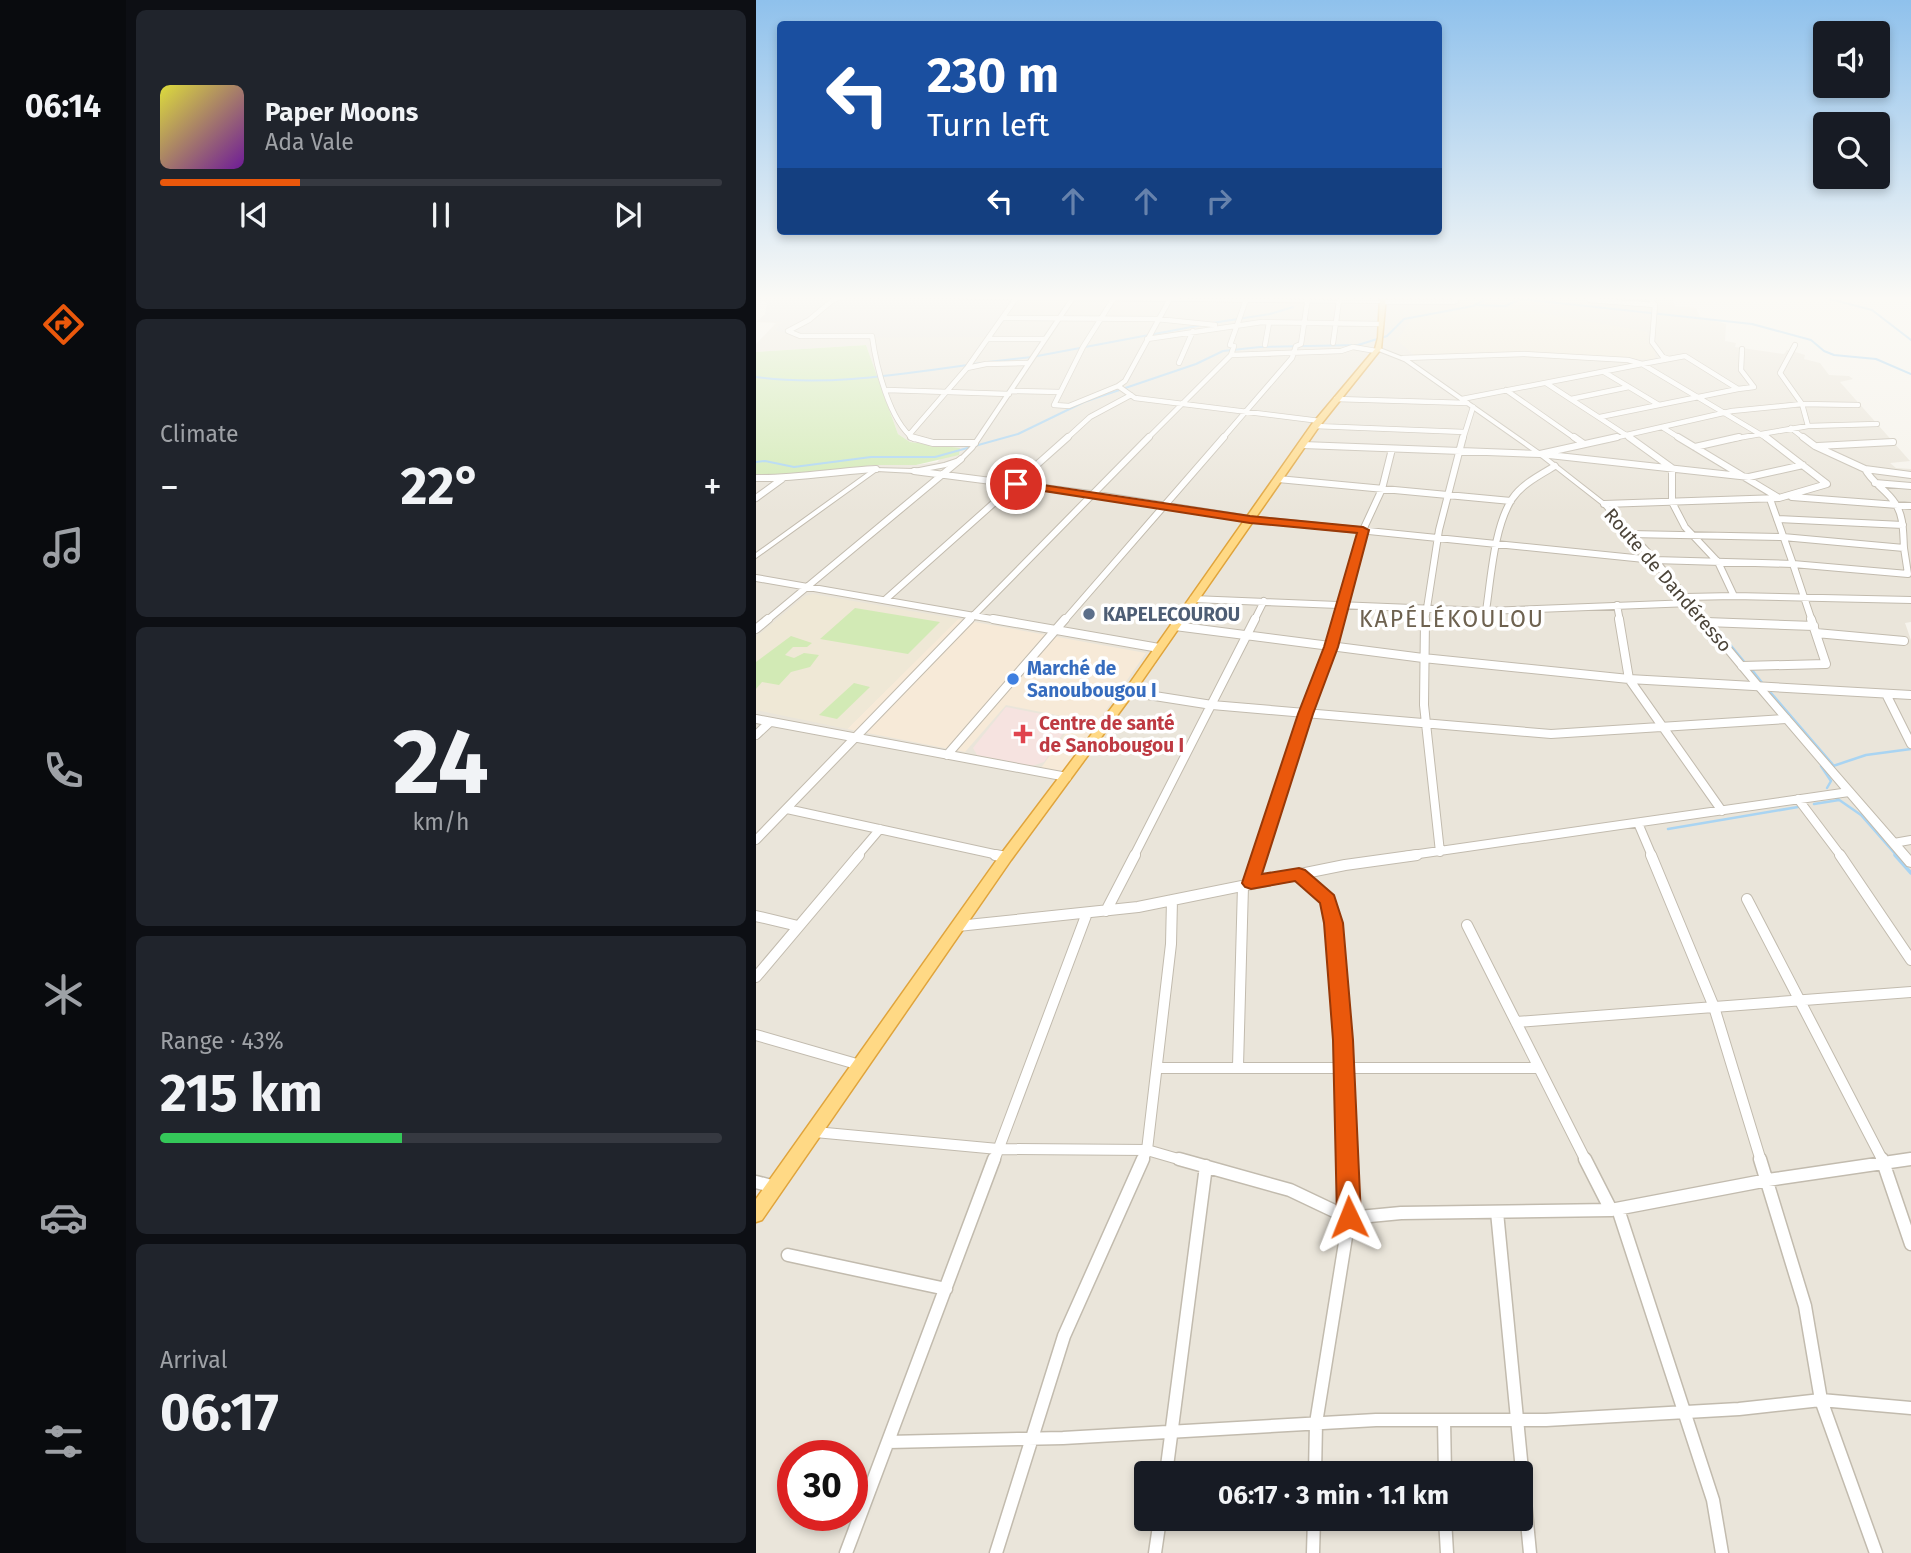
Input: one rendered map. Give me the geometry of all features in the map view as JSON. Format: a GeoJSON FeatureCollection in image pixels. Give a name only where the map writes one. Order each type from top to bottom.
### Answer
{"type":"FeatureCollection","features":[{"type":"Feature","properties":{"kind":"highway"},"geometry":{"type":"LineString","coordinates":[[756,1214],[1006,857],[1129,692],[1278,479],[1359,369]]}},
{"type":"Feature","properties":{"kind":"street"},"geometry":{"type":"LineString","coordinates":[[877,369],[903,427],[912,438],[974,445]]}},
{"type":"Feature","properties":{"kind":"street"},"geometry":{"type":"LineString","coordinates":[[909,435],[966,369]]}},
{"type":"Feature","properties":{"kind":"street"},"geometry":{"type":"LineString","coordinates":[[756,629],[945,475],[974,445],[1024,369]]}},
{"type":"Feature","properties":{"kind":"street"},"geometry":{"type":"LineString","coordinates":[[1072,369],[1054,405],[1069,406],[1119,387],[1131,369]]}},
{"type":"Feature","properties":{"kind":"street"},"geometry":{"type":"LineString","coordinates":[[756,840],[1214,369]]}},
{"type":"Feature","properties":{"kind":"street"},"geometry":{"type":"LineString","coordinates":[[947,755],[1282,369]]}},
{"type":"Feature","properties":{"kind":"street","name":"Route de Dandéresso"},"geometry":{"type":"LineString","coordinates":[[1420,369],[1540,454],[1604,504],[1911,863]]}},
{"type":"Feature","properties":{"kind":"street"},"geometry":{"type":"LineString","coordinates":[[1336,399],[1468,403],[1506,390],[1616,369]]}},
{"type":"Feature","properties":{"kind":"street"},"geometry":{"type":"LineString","coordinates":[[1651,369],[1760,432],[1827,484],[1780,498],[1662,427]]}},
{"type":"Feature","properties":{"kind":"street"},"geometry":{"type":"LineString","coordinates":[[1707,369],[1738,389]]}},
{"type":"Feature","properties":{"kind":"street"},"geometry":{"type":"LineString","coordinates":[[1600,417],[1754,387],[1741,369]]}},
{"type":"Feature","properties":{"kind":"street"},"geometry":{"type":"LineString","coordinates":[[1782,369],[1780,373],[1802,404],[1808,426]]}},
{"type":"Feature","properties":{"kind":"street"},"geometry":{"type":"LineString","coordinates":[[1604,372],[1659,405]]}},
{"type":"Feature","properties":{"kind":"street"},"geometry":{"type":"LineString","coordinates":[[1546,383],[1627,435],[1672,468]]}},
{"type":"Feature","properties":{"kind":"street"},"geometry":{"type":"LineString","coordinates":[[1119,387],[1131,395],[1318,423],[1464,432]]}},
{"type":"Feature","properties":{"kind":"street"},"geometry":{"type":"LineString","coordinates":[[1571,399],[1629,387]]}},
{"type":"Feature","properties":{"kind":"street"},"geometry":{"type":"LineString","coordinates":[[887,390],[1060,392]]}},
{"type":"Feature","properties":{"kind":"street"},"geometry":{"type":"LineString","coordinates":[[1506,390],[1584,444]]}},
{"type":"Feature","properties":{"kind":"street"},"geometry":{"type":"LineString","coordinates":[[886,600],[1090,417],[1131,395]]}},
{"type":"Feature","properties":{"kind":"street"},"geometry":{"type":"LineString","coordinates":[[1440,852],[1423,658],[1426,608],[1468,403]]}},
{"type":"Feature","properties":{"kind":"street"},"geometry":{"type":"LineString","coordinates":[[1540,454],[1728,412],[1802,404],[1858,405]]}},
{"type":"Feature","properties":{"kind":"street"},"geometry":{"type":"LineString","coordinates":[[1695,447],[1791,428],[1878,424]]}},
{"type":"Feature","properties":{"kind":"street"},"geometry":{"type":"LineString","coordinates":[[1791,428],[1815,446],[1865,469],[1911,475]]}},
{"type":"Feature","properties":{"kind":"street"},"geometry":{"type":"LineString","coordinates":[[1815,446],[1893,442]]}},
{"type":"Feature","properties":{"kind":"street"},"geometry":{"type":"LineString","coordinates":[[1303,445],[1540,454],[1744,477],[1802,465]]}},
{"type":"Feature","properties":{"kind":"street"},"geometry":{"type":"LineString","coordinates":[[1238,1066],[1247,884],[1331,647],[1363,530],[1382,489],[1392,449]]}},
{"type":"Feature","properties":{"kind":"street"},"geometry":{"type":"LineString","coordinates":[[914,471],[961,459]]}},
{"type":"Feature","properties":{"kind":"street"},"geometry":{"type":"LineString","coordinates":[[1486,611],[1498,543],[1511,501],[1530,480],[1555,466]]}},
{"type":"Feature","properties":{"kind":"street"},"geometry":{"type":"LineString","coordinates":[[1672,468],[1672,502],[1693,535],[1718,562],[1734,596]]}},
{"type":"Feature","properties":{"kind":"street"},"geometry":{"type":"LineString","coordinates":[[1865,469],[1896,504],[1906,530],[1904,548],[1909,561],[1908,574],[1911,583]]}},
{"type":"Feature","properties":{"kind":"street"},"geometry":{"type":"LineString","coordinates":[[756,556],[876,470]]}},
{"type":"Feature","properties":{"kind":"street"},"geometry":{"type":"LineString","coordinates":[[756,478],[783,479],[830,471],[914,471],[1091,494],[1250,519],[1654,560],[1793,564],[1908,574]]}},
{"type":"Feature","properties":{"kind":"street"},"geometry":{"type":"LineString","coordinates":[[756,498],[783,479]]}},
{"type":"Feature","properties":{"kind":"street"},"geometry":{"type":"LineString","coordinates":[[1278,479],[1511,501]]}},
{"type":"Feature","properties":{"kind":"street"},"geometry":{"type":"LineString","coordinates":[[1875,483],[1911,486]]}},
{"type":"Feature","properties":{"kind":"street"},"geometry":{"type":"LineString","coordinates":[[1604,504],[1780,498],[1911,506]]}},
{"type":"Feature","properties":{"kind":"street"},"geometry":{"type":"LineString","coordinates":[[1742,666],[1823,666],[1826,659],[1770,499]]}},
{"type":"Feature","properties":{"kind":"street"},"geometry":{"type":"LineString","coordinates":[[1777,519],[1906,530]]}},
{"type":"Feature","properties":{"kind":"street"},"geometry":{"type":"LineString","coordinates":[[1630,534],[1783,537],[1904,548]]}},
{"type":"Feature","properties":{"kind":"street"},"geometry":{"type":"LineString","coordinates":[[756,578],[1159,648]]}},
{"type":"Feature","properties":{"kind":"street"},"geometry":{"type":"LineString","coordinates":[[1193,599],[1486,611],[1734,596],[1911,600]]}},
{"type":"Feature","properties":{"kind":"street"},"geometry":{"type":"LineString","coordinates":[[1106,911],[1264,601]]}},
{"type":"Feature","properties":{"kind":"street"},"geometry":{"type":"LineString","coordinates":[[1617,604],[1629,679],[1722,811]]}},
{"type":"Feature","properties":{"kind":"street"},"geometry":{"type":"LineString","coordinates":[[1706,622],[1815,629],[1904,640]]}},
{"type":"Feature","properties":{"kind":"street"},"geometry":{"type":"LineString","coordinates":[[1175,626],[1423,658],[1629,679],[1911,695]]}},
{"type":"Feature","properties":{"kind":"street"},"geometry":{"type":"LineString","coordinates":[[1129,692],[1212,705],[1550,734],[1786,719]]}},
{"type":"Feature","properties":{"kind":"street"},"geometry":{"type":"LineString","coordinates":[[1886,694],[1911,744]]}},
{"type":"Feature","properties":{"kind":"street"},"geometry":{"type":"LineString","coordinates":[[756,719],[1067,777]]}},
{"type":"Feature","properties":{"kind":"street"},"geometry":{"type":"LineString","coordinates":[[756,735],[770,722]]}},
{"type":"Feature","properties":{"kind":"street"},"geometry":{"type":"LineString","coordinates":[[958,926],[1106,911],[1299,874],[1849,792]]}},
{"type":"Feature","properties":{"kind":"street"},"geometry":{"type":"LineString","coordinates":[[1798,799],[1860,881],[1911,960]]}},
{"type":"Feature","properties":{"kind":"street"},"geometry":{"type":"LineString","coordinates":[[787,809],[1006,857]]}},
{"type":"Feature","properties":{"kind":"street"},"geometry":{"type":"LineString","coordinates":[[1638,823],[1714,1007],[1805,1306],[1821,1399],[1876,1553]]}},
{"type":"Feature","properties":{"kind":"street"},"geometry":{"type":"LineString","coordinates":[[756,977],[880,829]]}},
{"type":"Feature","properties":{"kind":"street"},"geometry":{"type":"LineString","coordinates":[[1894,843],[1911,840]]}},
{"type":"Feature","properties":{"kind":"street"},"geometry":{"type":"LineString","coordinates":[[1299,874],[1328,900],[1333,923],[1349,1217],[1316,1423],[1315,1461]]}},
{"type":"Feature","properties":{"kind":"street"},"geometry":{"type":"LineString","coordinates":[[1747,899],[1885,1164],[1911,1244]]}},
{"type":"Feature","properties":{"kind":"street"},"geometry":{"type":"LineString","coordinates":[[996,1553],[1064,1336],[1147,1150],[1171,944],[1172,900]]}},
{"type":"Feature","properties":{"kind":"street"},"geometry":{"type":"LineString","coordinates":[[846,1553],[1087,913]]}},
{"type":"Feature","properties":{"kind":"street"},"geometry":{"type":"LineString","coordinates":[[756,916],[798,926]]}},
{"type":"Feature","properties":{"kind":"street"},"geometry":{"type":"LineString","coordinates":[[1467,925],[1539,1068],[1615,1209],[1713,1500],[1722,1553]]}},
{"type":"Feature","properties":{"kind":"street"},"geometry":{"type":"LineString","coordinates":[[1516,1022],[1911,992]]}},
{"type":"Feature","properties":{"kind":"street"},"geometry":{"type":"LineString","coordinates":[[756,1035],[860,1065]]}},
{"type":"Feature","properties":{"kind":"street"},"geometry":{"type":"LineString","coordinates":[[1157,1068],[1539,1068]]}},
{"type":"Feature","properties":{"kind":"street"},"geometry":{"type":"LineString","coordinates":[[812,1132],[998,1149],[1147,1150],[1290,1190],[1349,1217],[1401,1213],[1615,1209],[1768,1180],[1911,1159]]}},
{"type":"Feature","properties":{"kind":"street"},"geometry":{"type":"LineString","coordinates":[[1168,1461],[1206,1166]]}},
{"type":"Feature","properties":{"kind":"street"},"geometry":{"type":"LineString","coordinates":[[756,1182],[775,1187]]}},
{"type":"Feature","properties":{"kind":"street"},"geometry":{"type":"LineString","coordinates":[[1497,1212],[1530,1553]]}},
{"type":"Feature","properties":{"kind":"street"},"geometry":{"type":"LineString","coordinates":[[788,1255],[946,1289]]}},
{"type":"Feature","properties":{"kind":"street"},"geometry":{"type":"LineString","coordinates":[[888,1442],[1031,1438],[1316,1423],[1517,1420],[1685,1412],[1821,1399],[1911,1408]]}},
{"type":"Feature","properties":{"kind":"street"},"geometry":{"type":"LineString","coordinates":[[1444,1420],[1445,1461]]}},
{"type":"Feature","properties":{"kind":"street"},"geometry":{"type":"LineString","coordinates":[[1155,1553],[1158,1531]]}},
{"type":"Feature","properties":{"kind":"street"},"geometry":{"type":"LineString","coordinates":[[1313,1553],[1314,1531]]}},
{"type":"Feature","properties":{"kind":"street"},"geometry":{"type":"LineString","coordinates":[[1446,1531],[1447,1553]]}},
{"type":"Feature","properties":{"kind":"shaded area"},"geometry":{"type":"Polygon","coordinates":[[[875,369],[1825,369],[1829,375],[1849,376],[1853,379],[1840,382],[1910,461],[1890,463],[1896,468],[1911,469],[1911,622],[1905,623],[1911,640],[1911,1553],[756,1553],[756,476],[937,462],[954,446],[910,442],[898,434],[875,369]]]}},
{"type":"Feature","properties":{"kind":"shaded area"},"geometry":{"type":"Polygon","coordinates":[[[813,594],[958,619],[847,729],[756,710],[756,637],[805,596],[813,594]]]}},
{"type":"Feature","properties":{"kind":"shaded area","name":"Marché de Sanoubougou I"},"geometry":{"type":"Polygon","coordinates":[[[958,619],[1146,653],[1062,773],[1041,768],[1076,719],[1006,705],[965,752],[847,729],[958,619]]]}},
{"type":"Feature","properties":{"kind":"shaded area","name":"Centre de santé de Sanobougou I"},"geometry":{"type":"Polygon","coordinates":[[[1006,707],[1072,720],[1044,762],[1032,766],[977,755],[973,748],[1006,707]]]}},
{"type":"Feature","properties":{"kind":"green space"},"geometry":{"type":"Polygon","coordinates":[[[756,369],[875,369],[898,434],[910,442],[960,448],[959,455],[916,465],[874,465],[792,476],[756,476],[756,369]]]}},
{"type":"Feature","properties":{"kind":"green space"},"geometry":{"type":"Polygon","coordinates":[[[855,608],[940,622],[908,654],[820,639],[855,608]]]}},
{"type":"Feature","properties":{"kind":"green space"},"geometry":{"type":"Polygon","coordinates":[[[791,636],[812,643],[807,647],[793,647],[785,655],[794,658],[804,653],[819,655],[810,667],[791,672],[779,685],[762,682],[756,689],[756,662],[791,636]]]}},
{"type":"Feature","properties":{"kind":"green space"},"geometry":{"type":"Polygon","coordinates":[[[854,683],[870,687],[837,719],[819,715],[854,683]]]}},
{"type":"Feature","properties":{"kind":"waterway"},"geometry":{"type":"LineString","coordinates":[[756,377],[841,380],[932,369]]}},
{"type":"Feature","properties":{"kind":"waterway"},"geometry":{"type":"LineString","coordinates":[[756,462],[765,461],[794,467],[871,457],[935,457],[1018,434],[1084,402],[1180,369]]}},
{"type":"Feature","properties":{"kind":"waterway"},"geometry":{"type":"LineString","coordinates":[[1900,369],[1911,374]]}},
{"type":"Feature","properties":{"kind":"waterway"},"geometry":{"type":"LineString","coordinates":[[1713,624],[1746,664]]}},
{"type":"Feature","properties":{"kind":"waterway"},"geometry":{"type":"LineString","coordinates":[[1752,670],[1763,684]]}},
{"type":"Feature","properties":{"kind":"waterway"},"geometry":{"type":"LineString","coordinates":[[1771,693],[1834,766]]}},
{"type":"Feature","properties":{"kind":"waterway"},"geometry":{"type":"LineString","coordinates":[[1834,766],[1866,755],[1911,749]]}},
{"type":"Feature","properties":{"kind":"waterway"},"geometry":{"type":"LineString","coordinates":[[1821,766],[1831,781],[1827,788]]}},
{"type":"Feature","properties":{"kind":"waterway"},"geometry":{"type":"LineString","coordinates":[[1835,797],[1861,815],[1897,856]]}},
{"type":"Feature","properties":{"kind":"waterway"},"geometry":{"type":"LineString","coordinates":[[1814,804],[1839,800]]}},
{"type":"Feature","properties":{"kind":"waterway"},"geometry":{"type":"LineString","coordinates":[[1668,829],[1798,807]]}},
{"type":"Feature","properties":{"kind":"waterway"},"geometry":{"type":"LineString","coordinates":[[1895,855],[1911,873]]}},
{"type":"Feature","properties":{"kind":"place","name":"KAPELECOUROU"},"geometry":{"type":"Point","coordinates":[1089,614]}},
{"type":"Feature","properties":{"kind":"place","name":"Marché de Sanoubougou I"},"geometry":{"type":"Point","coordinates":[1013,679]}},
{"type":"Feature","properties":{"kind":"place","name":"Centre de santé de Sanobougou I"},"geometry":{"type":"Point","coordinates":[1023,734]}},
{"type":"Feature","properties":{"kind":"district","name":"KAPÉLÉKOULOU"},"geometry":{"type":"Point","coordinates":[1452,619]}},
{"type":"Feature","properties":{"kind":"route"},"geometry":{"type":"LineString","coordinates":[[1016,484],[1250,519],[1363,530],[1331,647],[1306,714],[1251,883],[1299,874],[1328,900],[1333,923],[1343,1040],[1349,1217]]}}]}
